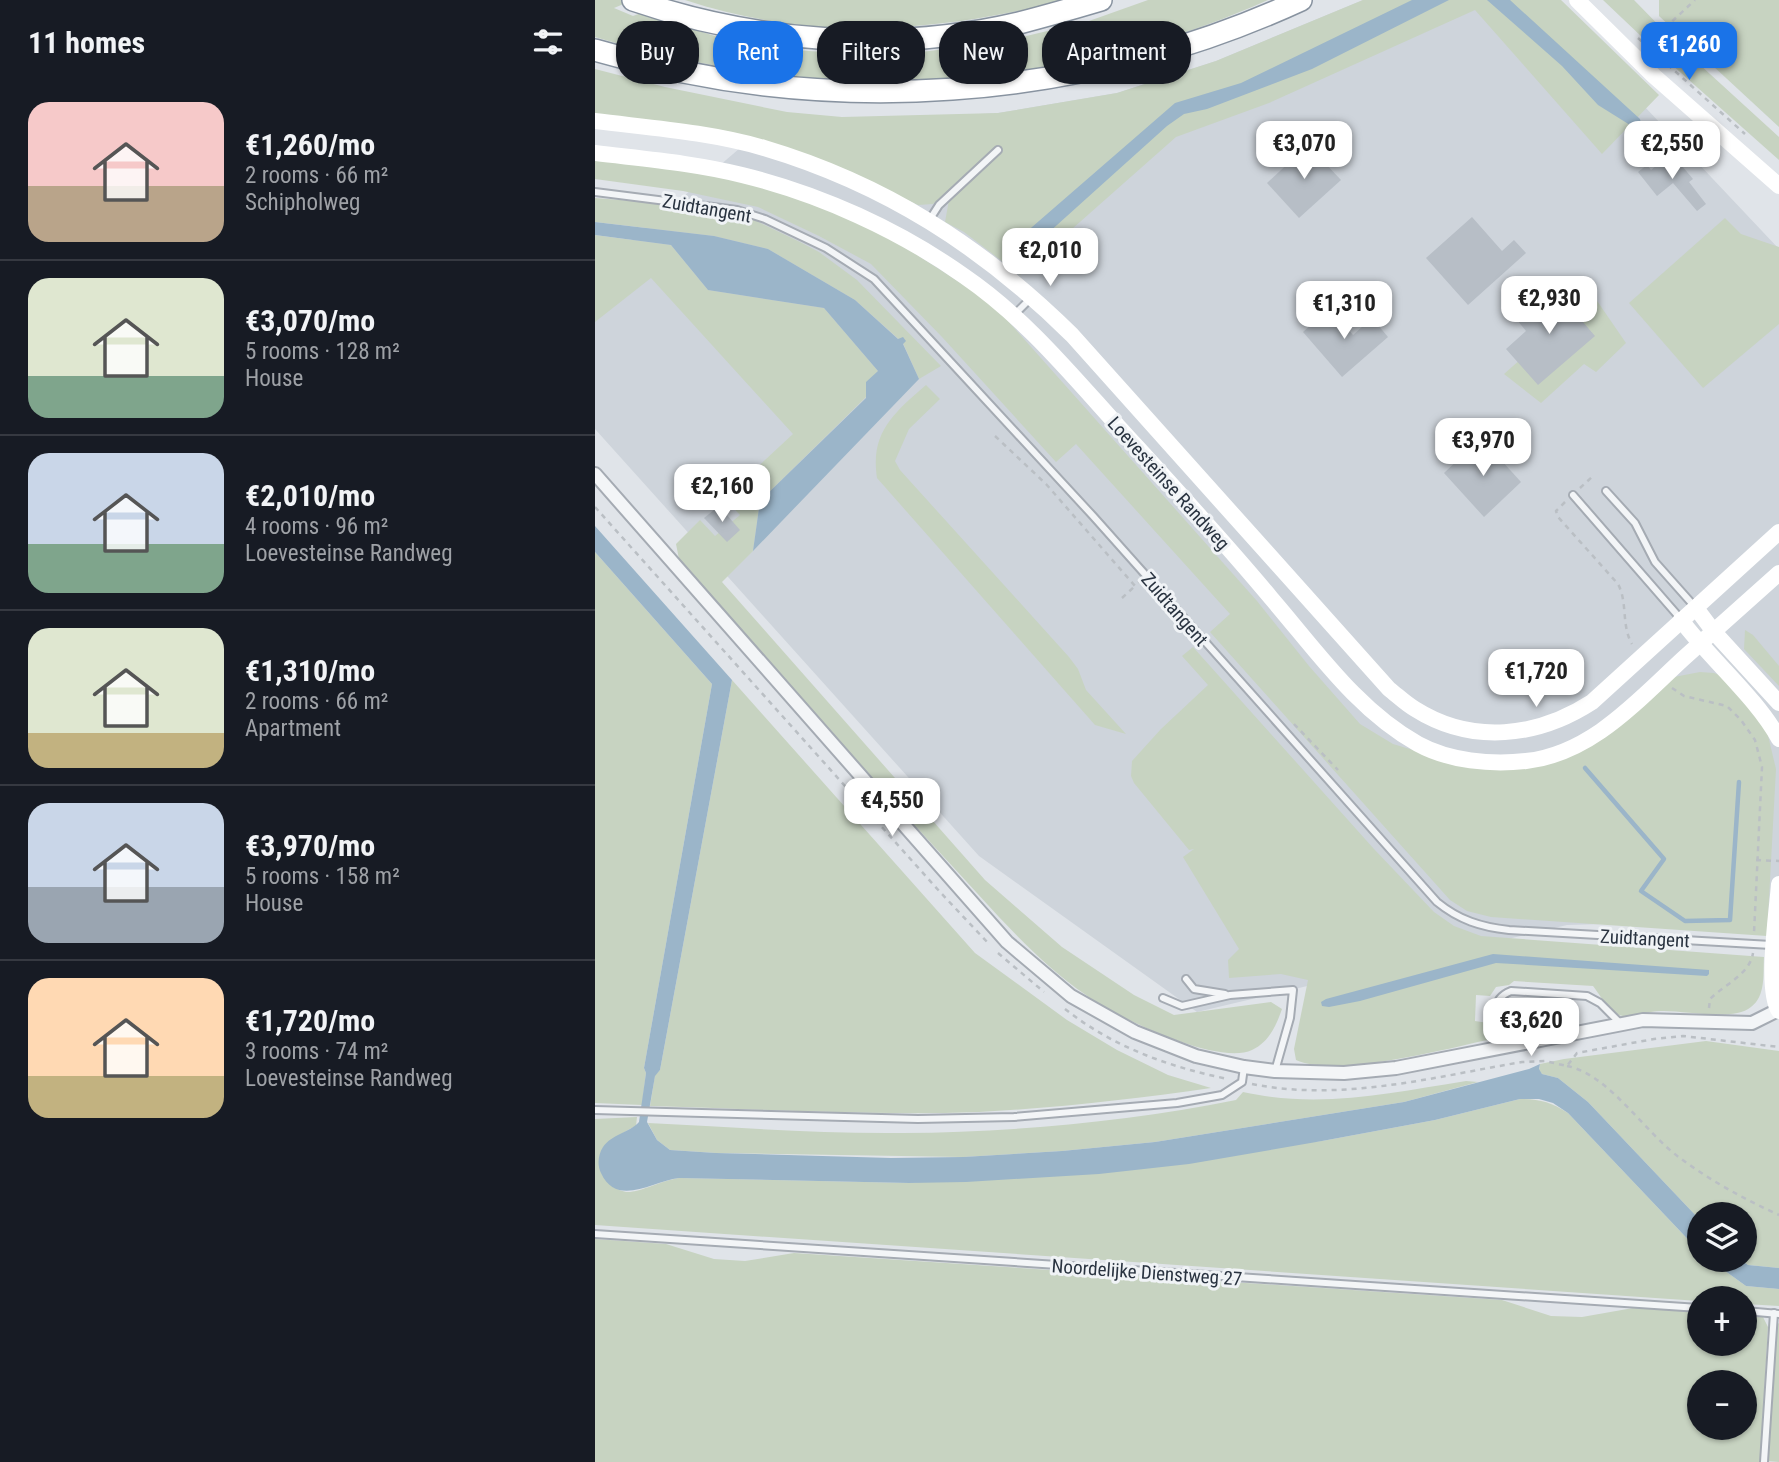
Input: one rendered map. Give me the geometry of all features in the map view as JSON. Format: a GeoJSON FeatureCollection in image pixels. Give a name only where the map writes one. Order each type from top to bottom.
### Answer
{"type":"FeatureCollection","features":[{"type":"Feature","properties":{"kind":"highway"},"geometry":{"type":"LineString","coordinates":[[633,0],[712,23],[786,35],[862,40],[935,36],[1017,23],[1101,0]]}},
{"type":"Feature","properties":{"kind":"highway"},"geometry":{"type":"LineString","coordinates":[[595,50],[686,73],[769,86],[861,92],[960,90],[1087,72],[1182,47],[1301,0]]}},
{"type":"Feature","properties":{"kind":"street"},"geometry":{"type":"LineString","coordinates":[[1577,0],[1654,76],[1779,186]]}},
{"type":"Feature","properties":{"kind":"street","name":"Loevesteinse Randweg"},"geometry":{"type":"LineString","coordinates":[[595,121],[702,134],[763,148],[814,165],[872,190],[929,221],[982,255],[1032,296],[1119,385],[1371,670],[1414,709],[1445,723],[1475,731],[1505,733],[1538,728],[1577,712],[1593,702],[1779,532]]}},
{"type":"Feature","properties":{"kind":"street","name":"Loevesteinse Randweg"},"geometry":{"type":"LineString","coordinates":[[595,153],[688,164],[743,175],[798,192],[915,244],[966,276],[1014,315],[1059,360],[1235,555],[1366,708],[1421,746],[1453,757],[1490,762],[1529,761],[1572,748],[1607,728],[1779,573]]}},
{"type":"Feature","properties":{"kind":"street"},"geometry":{"type":"LineString","coordinates":[[595,474],[1007,942],[1071,996],[1106,1017],[1168,1047],[1244,1067],[1335,1073],[1396,1068],[1643,1020],[1752,1023],[1778,1011],[1772,982],[1777,946],[1779,884]]}},
{"type":"Feature","properties":{"kind":"street"},"geometry":{"type":"LineString","coordinates":[[1696,608],[1714,632],[1779,703]]}},
{"type":"Feature","properties":{"kind":"street"},"geometry":{"type":"LineString","coordinates":[[1681,620],[1699,644],[1764,715],[1779,739]]}},
{"type":"Feature","properties":{"kind":"lane"},"geometry":{"type":"LineString","coordinates":[[929,221],[939,205],[998,150]]}},
{"type":"Feature","properties":{"kind":"lane","name":"Zuidtangent"},"geometry":{"type":"LineString","coordinates":[[595,192],[706,205],[756,216],[826,248],[874,279],[1075,497],[1437,902],[1452,915],[1485,927],[1509,930],[1777,946]]}},
{"type":"Feature","properties":{"kind":"lane"},"geometry":{"type":"LineString","coordinates":[[1014,315],[1032,296]]}},
{"type":"Feature","properties":{"kind":"lane"},"geometry":{"type":"LineString","coordinates":[[1607,491],[1635,523],[1655,562],[1696,608]]}},
{"type":"Feature","properties":{"kind":"lane"},"geometry":{"type":"LineString","coordinates":[[1573,495],[1681,620]]}},
{"type":"Feature","properties":{"kind":"lane"},"geometry":{"type":"LineString","coordinates":[[1186,979],[1194,989],[1230,995]]}},
{"type":"Feature","properties":{"kind":"lane"},"geometry":{"type":"LineString","coordinates":[[1163,998],[1182,1006],[1230,995],[1293,990],[1290,1018],[1275,1071]]}},
{"type":"Feature","properties":{"kind":"lane"},"geometry":{"type":"LineString","coordinates":[[1500,1047],[1496,1029],[1496,1002],[1501,995],[1511,991],[1587,996],[1600,1003],[1621,1024]]}},
{"type":"Feature","properties":{"kind":"lane"},"geometry":{"type":"LineString","coordinates":[[595,1110],[918,1119],[1014,1117],[1188,1101],[1222,1095],[1242,1082],[1244,1067]]}},
{"type":"Feature","properties":{"kind":"lane","name":"Noordelijke Dienstweg 27"},"geometry":{"type":"LineString","coordinates":[[595,1234],[1687,1307]]}},
{"type":"Feature","properties":{"kind":"lane"},"geometry":{"type":"LineString","coordinates":[[1757,1312],[1776,1314],[1764,1462]]}},
{"type":"Feature","properties":{"kind":"path"},"geometry":{"type":"LineString","coordinates":[[1665,28],[1695,0]]}},
{"type":"Feature","properties":{"kind":"path"},"geometry":{"type":"LineString","coordinates":[[1639,38],[1750,138]]}},
{"type":"Feature","properties":{"kind":"path"},"geometry":{"type":"LineString","coordinates":[[595,507],[940,892],[1008,964],[1047,995]]}},
{"type":"Feature","properties":{"kind":"path"},"geometry":{"type":"LineString","coordinates":[[1122,598],[1135,586]]}},
{"type":"Feature","properties":{"kind":"path"},"geometry":{"type":"LineString","coordinates":[[1301,730],[1338,770]]}},
{"type":"Feature","properties":{"kind":"path"},"geometry":{"type":"LineString","coordinates":[[1756,860],[1779,861]]}},
{"type":"Feature","properties":{"kind":"path"},"geometry":{"type":"LineString","coordinates":[[1057,1003],[1087,1027],[1138,1053],[1187,1070],[1273,1088],[1360,1090],[1545,1060],[1584,1071],[1604,1084],[1678,1157],[1733,1193],[1779,1216]]}},
{"type":"Feature","properties":{"kind":"path"},"geometry":{"type":"LineString","coordinates":[[1567,1066],[1577,1053],[1683,1036],[1779,1047]]}},
{"type":"Feature","properties":{"kind":"shaded area"},"geometry":{"type":"Polygon","coordinates":[[[1363,0],[1544,0],[1779,249],[1779,919],[1567,925],[1197,1012],[979,856],[595,429],[595,272],[775,118],[870,120],[998,113],[1117,93],[1145,84],[1191,84],[1191,69],[1363,0]]]}},
{"type":"Feature","properties":{"kind":"green space"},"geometry":{"type":"Polygon","coordinates":[[[595,0],[633,0],[614,8],[633,16],[641,13],[667,21],[616,21],[616,42],[595,37],[595,0]]]}},
{"type":"Feature","properties":{"kind":"green space"},"geometry":{"type":"Polygon","coordinates":[[[685,0],[1068,0],[971,20],[939,21],[939,23],[925,25],[925,21],[817,21],[817,26],[803,25],[803,21],[771,21],[685,0]]]}},
{"type":"Feature","properties":{"kind":"green space"},"geometry":{"type":"Polygon","coordinates":[[[1148,0],[1268,0],[1191,30],[1191,21],[1089,21],[1148,0]]]}},
{"type":"Feature","properties":{"kind":"green space"},"geometry":{"type":"Polygon","coordinates":[[[1363,0],[1561,0],[1659,95],[1602,154],[1475,10],[1269,103],[1176,137],[1020,275],[964,232],[945,222],[949,200],[1003,151],[998,146],[933,204],[918,205],[823,161],[595,116],[595,69],[616,74],[616,84],[653,84],[787,112],[842,117],[998,113],[1117,93],[1145,84],[1191,84],[1191,69],[1363,0]]]}},
{"type":"Feature","properties":{"kind":"green space"},"geometry":{"type":"Polygon","coordinates":[[[1603,0],[1634,0],[1676,43],[1779,137],[1779,160],[1662,56],[1603,0]]]}},
{"type":"Feature","properties":{"kind":"green space"},"geometry":{"type":"Polygon","coordinates":[[[1659,0],[1779,0],[1779,127],[1659,16],[1659,0]]]}},
{"type":"Feature","properties":{"kind":"green space"},"geometry":{"type":"Polygon","coordinates":[[[699,31],[713,35],[713,65],[699,62],[699,31]]]}},
{"type":"Feature","properties":{"kind":"green space"},"geometry":{"type":"Polygon","coordinates":[[[1042,32],[1042,68],[1028,70],[1028,36],[1042,32]]]}},
{"type":"Feature","properties":{"kind":"green space"},"geometry":{"type":"Polygon","coordinates":[[[939,50],[939,80],[925,80],[925,52],[939,50]]]}},
{"type":"Feature","properties":{"kind":"green space"},"geometry":{"type":"Polygon","coordinates":[[[803,51],[817,52],[817,77],[803,76],[803,51]]]}},
{"type":"Feature","properties":{"kind":"green space"},"geometry":{"type":"Polygon","coordinates":[[[595,157],[683,167],[791,194],[891,238],[993,304],[1257,601],[1360,724],[1393,744],[1433,756],[1552,761],[1674,677],[1700,672],[1724,677],[1766,727],[1776,769],[1767,936],[1491,917],[1467,911],[1450,900],[1210,632],[1230,614],[1076,444],[1056,462],[871,264],[758,207],[683,191],[595,179],[595,157]]]}},
{"type":"Feature","properties":{"kind":"green space"},"geometry":{"type":"Polygon","coordinates":[[[595,198],[684,205],[744,215],[800,242],[819,252],[857,280],[941,366],[919,379],[903,343],[855,300],[768,249],[714,236],[595,222],[595,198]]]}},
{"type":"Feature","properties":{"kind":"green space"},"geometry":{"type":"Polygon","coordinates":[[[1725,218],[1741,234],[1779,247],[1779,324],[1703,388],[1629,303],[1725,218]]]}},
{"type":"Feature","properties":{"kind":"green space"},"geometry":{"type":"Polygon","coordinates":[[[595,235],[671,245],[708,290],[824,308],[878,371],[866,397],[760,501],[753,551],[722,582],[985,880],[1062,947],[1134,995],[1174,1015],[1271,1002],[1282,1009],[1263,1043],[1252,1050],[1236,1053],[1192,1045],[1167,1037],[1120,1015],[1066,980],[1028,947],[993,910],[680,564],[676,544],[700,520],[715,536],[740,515],[724,498],[793,434],[651,278],[595,322],[595,235]]]}},
{"type":"Feature","properties":{"kind":"green space"},"geometry":{"type":"Polygon","coordinates":[[[1593,295],[1626,343],[1596,372],[1584,364],[1541,403],[1504,374],[1593,295]]]}},
{"type":"Feature","properties":{"kind":"green space"},"geometry":{"type":"Polygon","coordinates":[[[926,385],[940,399],[909,429],[895,461],[900,470],[1069,657],[1078,669],[1086,690],[1126,734],[1095,725],[877,478],[877,448],[881,436],[895,415],[926,385]]]}},
{"type":"Feature","properties":{"kind":"green space"},"geometry":{"type":"Polygon","coordinates":[[[595,552],[712,684],[644,1068],[646,1073],[642,1105],[595,1103],[595,552]]]}},
{"type":"Feature","properties":{"kind":"green space"},"geometry":{"type":"Polygon","coordinates":[[[1745,630],[1753,635],[1779,666],[1779,686],[1744,649],[1745,630]]]}},
{"type":"Feature","properties":{"kind":"green space"},"geometry":{"type":"Polygon","coordinates":[[[1193,647],[1374,849],[1434,912],[1454,926],[1481,936],[1764,957],[1763,984],[1756,1002],[1751,1007],[1733,1014],[1661,1011],[1623,1016],[1610,1008],[1593,986],[1514,981],[1509,985],[1496,987],[1490,996],[1476,995],[1475,1021],[1488,1023],[1493,1032],[1492,1039],[1364,1064],[1315,1065],[1296,1060],[1294,1049],[1308,980],[1281,974],[1229,978],[1228,960],[1239,949],[1183,857],[1194,849],[1189,850],[1131,776],[1132,761],[1161,729],[1208,685],[1182,656],[1193,647]]]}},
{"type":"Feature","properties":{"kind":"green space"},"geometry":{"type":"Polygon","coordinates":[[[732,680],[975,953],[1067,1020],[1117,1050],[1168,1075],[1211,1088],[1095,1103],[979,1112],[856,1113],[650,1106],[655,1075],[660,1070],[732,680]]]}},
{"type":"Feature","properties":{"kind":"green space"},"geometry":{"type":"Polygon","coordinates":[[[1706,1041],[1779,1051],[1779,1268],[1757,1266],[1757,1202],[1687,1202],[1687,1206],[1588,1102],[1558,1078],[1542,1074],[1539,1070],[1540,1064],[1706,1041]]]}},
{"type":"Feature","properties":{"kind":"green space"},"geometry":{"type":"Polygon","coordinates":[[[1466,1081],[1478,1082],[1404,1102],[1155,1142],[963,1157],[670,1150],[657,1140],[648,1123],[839,1132],[987,1131],[1070,1124],[1195,1108],[1236,1100],[1243,1092],[1272,1097],[1327,1099],[1382,1094],[1466,1081]]]}},
{"type":"Feature","properties":{"kind":"green space"},"geometry":{"type":"Polygon","coordinates":[[[1520,1099],[1556,1106],[1568,1113],[1687,1238],[1687,1272],[1727,1272],[1746,1286],[1687,1286],[1687,1300],[595,1225],[595,1119],[637,1117],[636,1126],[621,1134],[609,1146],[602,1160],[604,1177],[614,1187],[626,1192],[679,1178],[909,1183],[1322,1141],[1435,1120],[1520,1099]]]}},
{"type":"Feature","properties":{"kind":"green space"},"geometry":{"type":"Polygon","coordinates":[[[595,1239],[666,1244],[714,1259],[745,1261],[794,1253],[1502,1300],[1551,1316],[1582,1317],[1633,1308],[1687,1311],[1687,1356],[1757,1356],[1757,1316],[1763,1317],[1768,1327],[1760,1462],[595,1462],[595,1239]]]}},
{"type":"Feature","properties":{"kind":"green space"},"geometry":{"type":"Polygon","coordinates":[[[1757,1287],[1779,1289],[1779,1306],[1757,1305],[1757,1287]]]}},
{"type":"Feature","properties":{"kind":"green space"},"geometry":{"type":"Polygon","coordinates":[[[1779,1323],[1779,1462],[1767,1461],[1775,1326],[1779,1323]]]}},
{"type":"Feature","properties":{"kind":"water"},"geometry":{"type":"Polygon","coordinates":[[[1412,0],[1449,0],[1312,69],[1207,109],[1184,114],[1167,126],[1037,243],[1033,241],[1028,244],[1024,239],[1028,236],[1024,234],[1175,103],[1241,83],[1412,0]]]}},
{"type":"Feature","properties":{"kind":"water"},"geometry":{"type":"Polygon","coordinates":[[[1487,0],[1510,0],[1640,119],[1641,123],[1630,125],[1598,105],[1562,66],[1487,0]]]}},
{"type":"Feature","properties":{"kind":"water"},"geometry":{"type":"Polygon","coordinates":[[[595,222],[714,236],[768,249],[855,300],[898,339],[903,337],[906,341],[903,344],[919,379],[753,551],[760,501],[866,398],[866,382],[878,371],[824,308],[708,290],[671,245],[595,235],[595,222]]]}},
{"type":"Feature","properties":{"kind":"water"},"geometry":{"type":"Polygon","coordinates":[[[595,526],[732,680],[660,1070],[655,1076],[647,1122],[657,1140],[670,1150],[891,1158],[963,1157],[1155,1142],[1404,1102],[1540,1064],[1542,1074],[1558,1078],[1588,1102],[1687,1206],[1687,1238],[1568,1113],[1553,1103],[1539,1099],[1520,1099],[1435,1120],[1189,1164],[1099,1174],[909,1183],[679,1178],[636,1190],[616,1189],[601,1173],[599,1157],[607,1143],[639,1122],[646,1073],[644,1068],[712,684],[595,552],[595,526]]]}},
{"type":"Feature","properties":{"kind":"water"},"geometry":{"type":"Polygon","coordinates":[[[1493,954],[1709,970],[1709,974],[1707,976],[1496,963],[1360,1001],[1322,1006],[1321,1002],[1326,999],[1493,954]]]}},
{"type":"Feature","properties":{"kind":"water"},"geometry":{"type":"Polygon","coordinates":[[[1757,1266],[1779,1268],[1779,1289],[1746,1286],[1727,1272],[1757,1272],[1757,1266]]]}},
{"type":"Feature","properties":{"kind":"building"},"geometry":{"type":"Polygon","coordinates":[[[1308,145],[1341,180],[1299,218],[1267,183],[1308,145]]]}},
{"type":"Feature","properties":{"kind":"building"},"geometry":{"type":"Polygon","coordinates":[[[1667,157],[1672,163],[1676,159],[1693,179],[1689,182],[1706,204],[1697,211],[1673,183],[1657,196],[1638,172],[1647,165],[1651,170],[1667,157]]]}},
{"type":"Feature","properties":{"kind":"building"},"geometry":{"type":"Polygon","coordinates":[[[1472,217],[1502,251],[1514,240],[1526,253],[1468,305],[1426,258],[1472,217]]]}},
{"type":"Feature","properties":{"kind":"building"},"geometry":{"type":"Polygon","coordinates":[[[1552,286],[1595,336],[1538,385],[1506,349],[1526,331],[1517,320],[1552,286]]]}},
{"type":"Feature","properties":{"kind":"building"},"geometry":{"type":"Polygon","coordinates":[[[1330,308],[1353,335],[1372,318],[1388,337],[1342,377],[1303,332],[1330,308]]]}},
{"type":"Feature","properties":{"kind":"building"},"geometry":{"type":"Polygon","coordinates":[[[1481,438],[1521,482],[1484,517],[1444,473],[1481,438]]]}},
{"type":"Feature","properties":{"kind":"building"},"geometry":{"type":"Polygon","coordinates":[[[719,506],[740,530],[727,542],[704,518],[719,506]]]}},
{"type":"Feature","properties":{"kind":"waterway"},"geometry":{"type":"LineString","coordinates":[[1585,768],[1664,859],[1641,891],[1685,921],[1730,920],[1739,782]]}}]}
